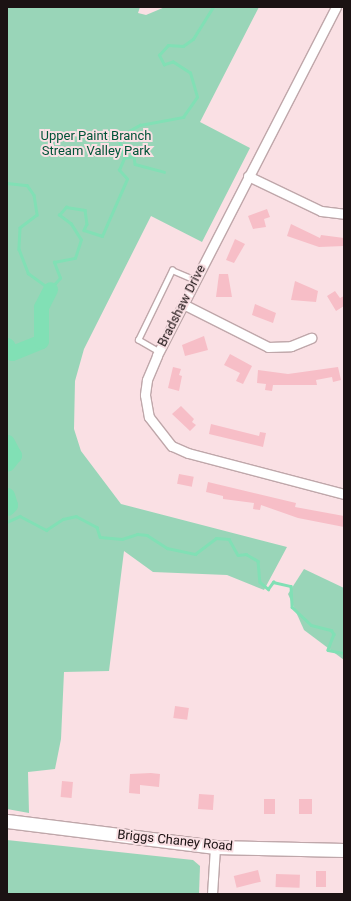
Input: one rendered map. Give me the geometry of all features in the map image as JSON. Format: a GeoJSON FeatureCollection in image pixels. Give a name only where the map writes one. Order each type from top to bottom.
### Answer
{"type":"FeatureCollection","features":[{"type":"Feature","properties":{"kind":"main road","name":"Briggs Chaney Road"},"geometry":{"type":"LineString","coordinates":[[7,821],[215,847],[344,850]]}},
{"type":"Feature","properties":{"kind":"street","name":"Bradshaw Drive"},"geometry":{"type":"LineString","coordinates":[[336,7],[159,352],[147,380],[145,396],[149,418],[172,446],[188,453],[344,494]]}},
{"type":"Feature","properties":{"kind":"street"},"geometry":{"type":"LineString","coordinates":[[248,176],[321,211],[344,214]]}},
{"type":"Feature","properties":{"kind":"street"},"geometry":{"type":"LineString","coordinates":[[183,304],[268,347],[291,346],[311,338]]}},
{"type":"Feature","properties":{"kind":"street"},"geometry":{"type":"LineString","coordinates":[[212,894],[215,847]]}},
{"type":"Feature","properties":{"kind":"lane"},"geometry":{"type":"LineString","coordinates":[[159,352],[138,340],[172,270],[196,280]]}},
{"type":"Feature","properties":{"kind":"green space","name":"Upper Paint Branch Stream Valley Park"},"geometry":{"type":"Polygon","coordinates":[[[7,7],[140,7],[138,13],[146,15],[165,7],[259,7],[200,122],[250,148],[202,242],[151,216],[84,349],[75,381],[74,429],[81,451],[121,504],[287,547],[264,590],[227,575],[153,572],[124,551],[109,671],[64,672],[61,739],[55,769],[28,772],[29,813],[7,809],[7,7]]]}},
{"type":"Feature","properties":{"kind":"green space"},"geometry":{"type":"Polygon","coordinates":[[[304,569],[344,588],[344,660],[304,630],[288,594],[304,569]]]}},
{"type":"Feature","properties":{"kind":"green space"},"geometry":{"type":"Polygon","coordinates":[[[7,840],[193,860],[200,866],[199,894],[7,894],[7,840]]]}},
{"type":"Feature","properties":{"kind":"building"},"geometry":{"type":"Polygon","coordinates":[[[267,209],[270,217],[264,219],[266,227],[253,229],[248,216],[267,209]]]}},
{"type":"Feature","properties":{"kind":"building"},"geometry":{"type":"Polygon","coordinates":[[[291,224],[320,238],[321,235],[344,238],[344,246],[319,247],[287,236],[291,224]]]}},
{"type":"Feature","properties":{"kind":"building"},"geometry":{"type":"Polygon","coordinates":[[[235,239],[245,244],[234,263],[226,260],[235,239]]]}},
{"type":"Feature","properties":{"kind":"building"},"geometry":{"type":"Polygon","coordinates":[[[219,274],[228,274],[232,297],[216,297],[219,274]]]}},
{"type":"Feature","properties":{"kind":"building"},"geometry":{"type":"Polygon","coordinates":[[[295,281],[318,291],[316,302],[291,300],[295,281]]]}},
{"type":"Feature","properties":{"kind":"building"},"geometry":{"type":"Polygon","coordinates":[[[335,291],[340,298],[344,296],[344,306],[336,311],[327,296],[335,291]]]}},
{"type":"Feature","properties":{"kind":"building"},"geometry":{"type":"Polygon","coordinates":[[[255,304],[276,313],[273,323],[252,315],[255,304]]]}},
{"type":"Feature","properties":{"kind":"building"},"geometry":{"type":"Polygon","coordinates":[[[204,336],[208,350],[185,356],[182,345],[204,336]]]}},
{"type":"Feature","properties":{"kind":"building"},"geometry":{"type":"Polygon","coordinates":[[[230,354],[252,366],[243,384],[236,381],[240,373],[224,365],[230,354]]]}},
{"type":"Feature","properties":{"kind":"building"},"geometry":{"type":"Polygon","coordinates":[[[173,367],[181,369],[179,375],[182,376],[179,391],[168,388],[173,367]]]}},
{"type":"Feature","properties":{"kind":"building"},"geometry":{"type":"Polygon","coordinates":[[[338,367],[341,380],[333,382],[332,377],[316,380],[317,385],[273,385],[272,391],[265,390],[266,384],[257,383],[258,370],[288,374],[338,367]]]}},
{"type":"Feature","properties":{"kind":"building"},"geometry":{"type":"Polygon","coordinates":[[[181,406],[194,419],[192,422],[196,425],[190,431],[172,414],[181,406]]]}},
{"type":"Feature","properties":{"kind":"building"},"geometry":{"type":"Polygon","coordinates":[[[211,424],[259,436],[260,432],[266,433],[263,447],[209,434],[211,424]]]}},
{"type":"Feature","properties":{"kind":"building"},"geometry":{"type":"Polygon","coordinates":[[[179,474],[194,477],[192,487],[177,484],[179,474]]]}},
{"type":"Feature","properties":{"kind":"building"},"geometry":{"type":"Polygon","coordinates":[[[208,482],[296,503],[295,507],[344,516],[344,527],[298,518],[261,505],[260,510],[253,509],[254,503],[223,499],[223,496],[206,492],[208,482]]]}},
{"type":"Feature","properties":{"kind":"building"},"geometry":{"type":"Polygon","coordinates":[[[175,706],[189,708],[187,720],[173,718],[175,706]]]}},
{"type":"Feature","properties":{"kind":"building"},"geometry":{"type":"Polygon","coordinates":[[[130,774],[160,774],[159,787],[140,785],[140,794],[129,793],[130,774]]]}},
{"type":"Feature","properties":{"kind":"building"},"geometry":{"type":"Polygon","coordinates":[[[62,781],[73,782],[72,798],[61,797],[62,781]]]}},
{"type":"Feature","properties":{"kind":"building"},"geometry":{"type":"Polygon","coordinates":[[[199,794],[214,795],[213,810],[198,809],[199,794]]]}},
{"type":"Feature","properties":{"kind":"building"},"geometry":{"type":"Polygon","coordinates":[[[264,799],[275,799],[275,814],[264,814],[264,799]]]}},
{"type":"Feature","properties":{"kind":"building"},"geometry":{"type":"Polygon","coordinates":[[[299,799],[312,799],[312,814],[299,814],[299,799]]]}},
{"type":"Feature","properties":{"kind":"building"},"geometry":{"type":"Polygon","coordinates":[[[258,870],[261,882],[237,888],[234,876],[258,870]]]}},
{"type":"Feature","properties":{"kind":"building"},"geometry":{"type":"Polygon","coordinates":[[[316,871],[326,871],[326,887],[316,887],[316,871]]]}},
{"type":"Feature","properties":{"kind":"building"},"geometry":{"type":"Polygon","coordinates":[[[276,874],[300,875],[300,888],[276,887],[276,874]]]}},
{"type":"Feature","properties":{"kind":"waterway"},"geometry":{"type":"LineString","coordinates":[[7,183],[27,185],[34,195],[37,215],[20,228],[19,249],[28,273],[50,289],[60,278],[54,262],[75,258],[81,240],[71,224],[59,215],[66,207],[85,210],[87,224],[84,230],[102,236],[127,179],[119,170],[124,158],[118,137],[140,125],[183,117],[197,97],[190,73],[173,62],[164,65],[159,55],[168,45],[183,46],[193,39],[213,7]]}},
{"type":"Feature","properties":{"kind":"waterway"},"geometry":{"type":"LineString","coordinates":[[124,158],[134,156],[135,164],[164,172]]}},
{"type":"Feature","properties":{"kind":"waterway"},"geometry":{"type":"LineString","coordinates":[[7,345],[12,353],[41,341],[41,307],[50,289]]}},
{"type":"Feature","properties":{"kind":"waterway"},"geometry":{"type":"LineString","coordinates":[[7,442],[14,455],[7,464]]}},
{"type":"Feature","properties":{"kind":"waterway"},"geometry":{"type":"LineString","coordinates":[[7,495],[10,505],[7,508]]}},
{"type":"Feature","properties":{"kind":"waterway"},"geometry":{"type":"LineString","coordinates":[[7,522],[20,516],[46,530],[63,519],[76,516],[97,527],[100,537],[122,539],[137,534],[147,535],[167,548],[195,554],[216,538],[229,539],[238,555],[246,554],[258,561],[260,582],[268,589],[273,582],[291,586],[292,607],[311,625],[331,630],[334,634],[328,650],[344,653]]}}]}
